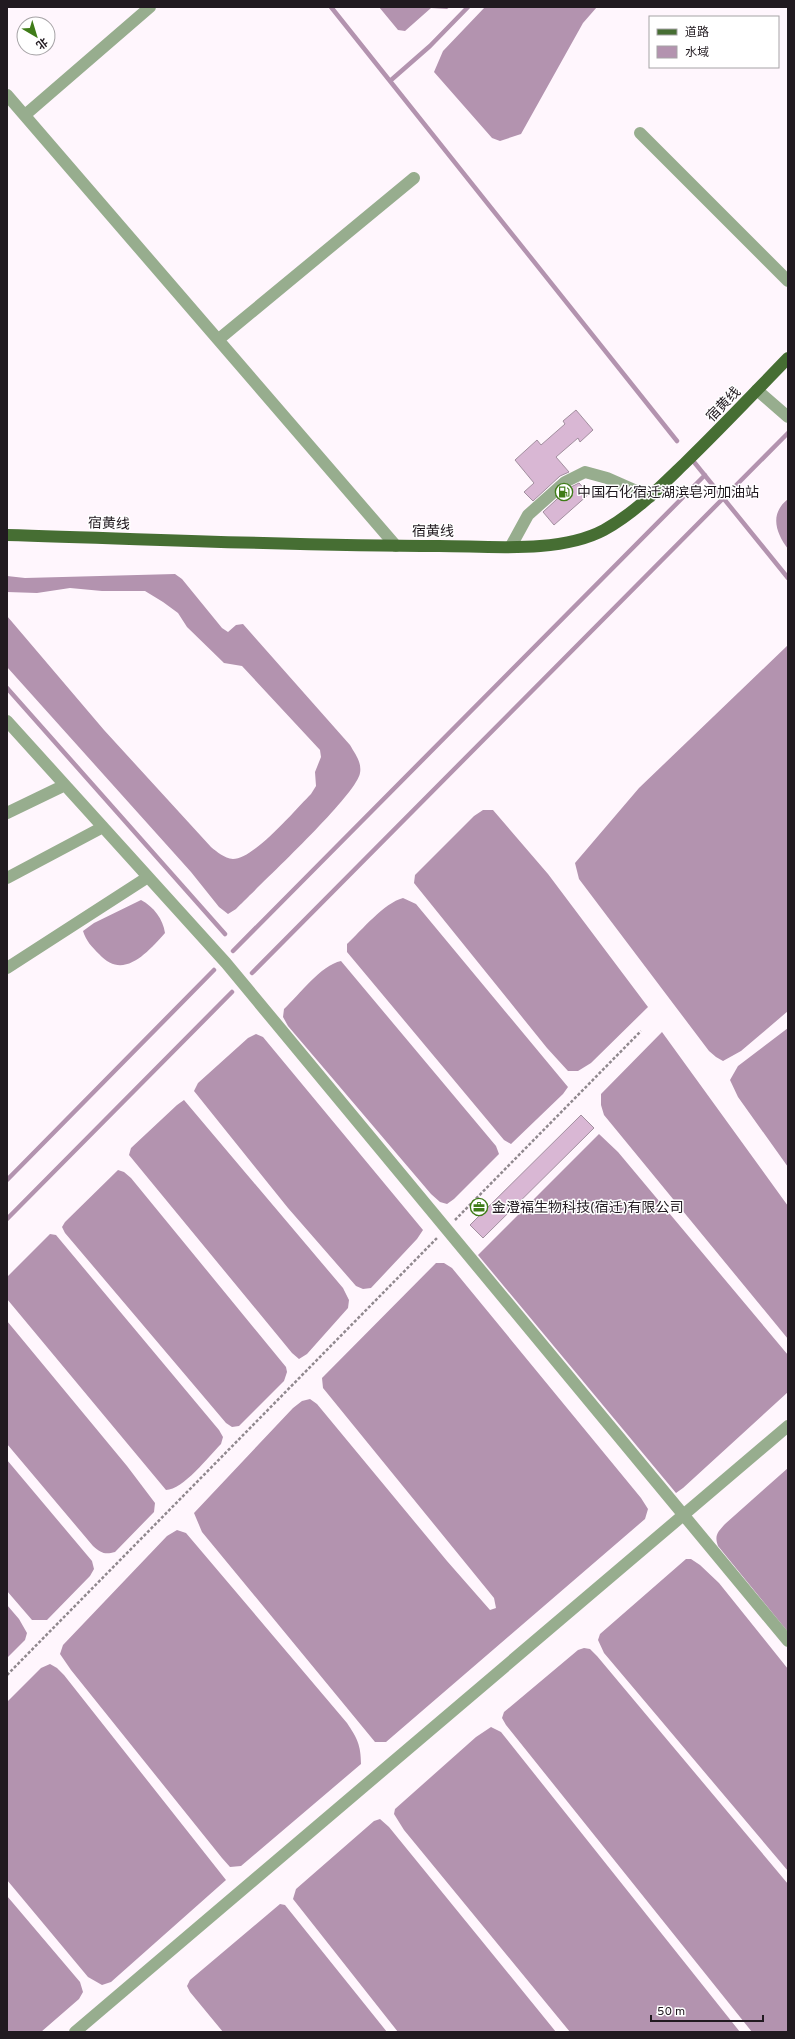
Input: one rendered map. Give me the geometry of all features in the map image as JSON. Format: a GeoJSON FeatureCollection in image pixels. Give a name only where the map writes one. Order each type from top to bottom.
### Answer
{"type":"FeatureCollection","features":[{"type":"Feature","properties":{"kind":"main road","name":"宿黄线"},"geometry":{"type":"LineString","coordinates":[[7,535],[396,546],[537,547],[588,537],[604,529],[650,497],[788,358]]}},
{"type":"Feature","properties":{"kind":"street"},"geometry":{"type":"LineString","coordinates":[[25,115],[150,7]]}},
{"type":"Feature","properties":{"kind":"street"},"geometry":{"type":"LineString","coordinates":[[7,95],[396,546]]}},
{"type":"Feature","properties":{"kind":"street"},"geometry":{"type":"LineString","coordinates":[[640,133],[788,281]]}},
{"type":"Feature","properties":{"kind":"street"},"geometry":{"type":"LineString","coordinates":[[219,339],[414,178]]}},
{"type":"Feature","properties":{"kind":"street"},"geometry":{"type":"LineString","coordinates":[[757,390],[788,417]]}},
{"type":"Feature","properties":{"kind":"street"},"geometry":{"type":"LineString","coordinates":[[511,546],[528,515],[565,482],[585,472],[607,478],[650,497]]}},
{"type":"Feature","properties":{"kind":"street"},"geometry":{"type":"LineString","coordinates":[[7,721],[226,963],[788,1641]]}},
{"type":"Feature","properties":{"kind":"street"},"geometry":{"type":"LineString","coordinates":[[7,813],[65,785]]}},
{"type":"Feature","properties":{"kind":"street"},"geometry":{"type":"LineString","coordinates":[[7,878],[102,827]]}},
{"type":"Feature","properties":{"kind":"street"},"geometry":{"type":"LineString","coordinates":[[7,968],[148,877]]}},
{"type":"Feature","properties":{"kind":"street"},"geometry":{"type":"LineString","coordinates":[[75,2032],[788,1426]]}},
{"type":"Feature","properties":{"kind":"path"},"geometry":{"type":"LineString","coordinates":[[7,1675],[641,1031]]}},
{"type":"Feature","properties":{"kind":"water"},"geometry":{"type":"Polygon","coordinates":[[[379,7],[450,7],[447,9],[431,8],[405,31],[398,30],[379,7]]]}},
{"type":"Feature","properties":{"kind":"water"},"geometry":{"type":"Polygon","coordinates":[[[485,7],[597,7],[583,23],[521,134],[500,141],[492,138],[434,72],[443,51],[485,7]]]}},
{"type":"Feature","properties":{"kind":"water"},"geometry":{"type":"Polygon","coordinates":[[[788,499],[788,549],[780,537],[776,524],[776,517],[782,505],[788,499]]]}},
{"type":"Feature","properties":{"kind":"water"},"geometry":{"type":"Polygon","coordinates":[[[175,574],[182,579],[222,628],[228,632],[236,625],[243,624],[350,745],[358,758],[360,765],[360,773],[354,785],[342,801],[236,909],[228,914],[219,907],[191,872],[7,667],[7,616],[104,730],[211,847],[221,854],[233,859],[242,857],[252,851],[274,832],[311,794],[316,786],[315,772],[321,757],[320,750],[242,666],[224,663],[187,627],[178,613],[145,591],[102,591],[70,588],[37,593],[7,592],[7,576],[25,578],[175,574]]]}},
{"type":"Feature","properties":{"kind":"water"},"geometry":{"type":"Polygon","coordinates":[[[788,645],[788,1011],[741,1051],[723,1061],[709,1051],[579,879],[575,863],[639,788],[788,645]]]}},
{"type":"Feature","properties":{"kind":"water"},"geometry":{"type":"Polygon","coordinates":[[[483,810],[493,810],[548,874],[648,1007],[591,1063],[578,1071],[568,1071],[547,1048],[414,883],[415,875],[474,816],[483,810]]]}},
{"type":"Feature","properties":{"kind":"water"},"geometry":{"type":"Polygon","coordinates":[[[403,898],[416,904],[568,1087],[563,1094],[511,1144],[504,1140],[347,952],[347,944],[381,911],[388,905],[403,898]]]}},
{"type":"Feature","properties":{"kind":"water"},"geometry":{"type":"Polygon","coordinates":[[[141,900],[150,906],[160,918],[165,933],[143,956],[134,961],[117,965],[108,962],[92,946],[83,931],[94,923],[141,900]]]}},
{"type":"Feature","properties":{"kind":"water"},"geometry":{"type":"Polygon","coordinates":[[[341,961],[496,1146],[499,1154],[454,1199],[447,1204],[440,1202],[431,1194],[288,1026],[283,1017],[284,1009],[318,974],[333,964],[341,961]]]}},
{"type":"Feature","properties":{"kind":"water"},"geometry":{"type":"Polygon","coordinates":[[[788,1028],[788,1167],[738,1097],[730,1080],[738,1066],[788,1028]]]}},
{"type":"Feature","properties":{"kind":"water"},"geometry":{"type":"Polygon","coordinates":[[[662,1032],[788,1206],[788,1339],[604,1115],[601,1105],[601,1094],[662,1032]]]}},
{"type":"Feature","properties":{"kind":"water"},"geometry":{"type":"Polygon","coordinates":[[[256,1034],[263,1037],[423,1230],[417,1239],[371,1288],[363,1289],[356,1286],[288,1208],[194,1091],[198,1083],[248,1038],[256,1034]]]}},
{"type":"Feature","properties":{"kind":"water"},"geometry":{"type":"Polygon","coordinates":[[[184,1100],[343,1288],[349,1300],[348,1308],[307,1354],[299,1359],[292,1353],[129,1155],[131,1148],[184,1100]]]}},
{"type":"Feature","properties":{"kind":"water"},"geometry":{"type":"Polygon","coordinates":[[[599,1134],[618,1152],[788,1355],[788,1392],[676,1493],[478,1255],[599,1134]]]}},
{"type":"Feature","properties":{"kind":"water"},"geometry":{"type":"Polygon","coordinates":[[[118,1170],[124,1172],[131,1178],[286,1367],[287,1372],[284,1381],[239,1426],[232,1427],[226,1423],[65,1233],[62,1227],[65,1222],[118,1170]]]}},
{"type":"Feature","properties":{"kind":"water"},"geometry":{"type":"Polygon","coordinates":[[[50,1234],[56,1235],[219,1430],[223,1437],[221,1444],[195,1472],[188,1479],[173,1489],[166,1490],[7,1299],[7,1277],[50,1234]]]}},
{"type":"Feature","properties":{"kind":"water"},"geometry":{"type":"Polygon","coordinates":[[[436,1263],[444,1263],[452,1268],[641,1498],[648,1509],[645,1519],[386,1742],[375,1742],[202,1532],[194,1513],[293,1408],[302,1401],[310,1399],[317,1404],[447,1561],[490,1610],[496,1608],[494,1598],[323,1388],[322,1378],[436,1263]]]}},
{"type":"Feature","properties":{"kind":"water"},"geometry":{"type":"Polygon","coordinates":[[[7,1321],[127,1466],[155,1503],[154,1512],[115,1552],[103,1553],[93,1546],[7,1444],[7,1321]]]}},
{"type":"Feature","properties":{"kind":"water"},"geometry":{"type":"Polygon","coordinates":[[[7,1460],[92,1561],[94,1569],[90,1576],[47,1620],[32,1620],[7,1591],[7,1460]]]}},
{"type":"Feature","properties":{"kind":"water"},"geometry":{"type":"Polygon","coordinates":[[[788,1468],[788,1632],[718,1546],[716,1539],[725,1524],[788,1468]]]}},
{"type":"Feature","properties":{"kind":"water"},"geometry":{"type":"Polygon","coordinates":[[[177,1530],[186,1533],[347,1723],[356,1738],[360,1752],[361,1764],[241,1866],[230,1867],[222,1858],[71,1670],[60,1654],[63,1645],[167,1536],[177,1530]]]}},
{"type":"Feature","properties":{"kind":"water"},"geometry":{"type":"Polygon","coordinates":[[[686,1559],[691,1559],[700,1565],[719,1583],[788,1669],[788,1871],[604,1653],[598,1640],[600,1634],[686,1559]]]}},
{"type":"Feature","properties":{"kind":"water"},"geometry":{"type":"Polygon","coordinates":[[[7,1605],[19,1619],[27,1633],[25,1640],[7,1658],[7,1605]]]}},
{"type":"Feature","properties":{"kind":"water"},"geometry":{"type":"Polygon","coordinates":[[[584,1648],[590,1649],[597,1656],[788,1884],[788,2032],[752,2032],[506,1725],[502,1718],[504,1712],[578,1650],[584,1648]]]}},
{"type":"Feature","properties":{"kind":"water"},"geometry":{"type":"Polygon","coordinates":[[[50,1664],[64,1675],[226,1880],[111,1982],[102,1985],[88,1977],[7,1880],[7,1702],[41,1668],[50,1664]]]}},
{"type":"Feature","properties":{"kind":"water"},"geometry":{"type":"Polygon","coordinates":[[[491,1727],[501,1732],[740,2032],[570,2032],[404,1830],[394,1814],[395,1809],[476,1737],[491,1727]]]}},
{"type":"Feature","properties":{"kind":"water"},"geometry":{"type":"Polygon","coordinates":[[[380,1819],[389,1827],[556,2032],[398,2032],[293,1899],[296,1889],[374,1821],[380,1819]]]}},
{"type":"Feature","properties":{"kind":"water"},"geometry":{"type":"Polygon","coordinates":[[[7,1896],[80,1982],[83,1992],[79,1999],[41,2032],[7,2032],[7,1896]]]}},
{"type":"Feature","properties":{"kind":"water"},"geometry":{"type":"Polygon","coordinates":[[[280,1904],[285,1905],[387,2032],[223,2032],[190,1992],[187,1986],[190,1980],[280,1904]]]}},
{"type":"Feature","properties":{"kind":"building"},"geometry":{"type":"Polygon","coordinates":[[[576,410],[593,430],[580,442],[578,438],[556,457],[569,472],[560,476],[533,501],[524,492],[534,483],[515,460],[537,440],[541,445],[565,424],[563,421],[576,410]]]}},
{"type":"Feature","properties":{"kind":"building"},"geometry":{"type":"Polygon","coordinates":[[[579,483],[589,494],[554,525],[543,512],[569,488],[579,483]]]}},
{"type":"Feature","properties":{"kind":"building"},"geometry":{"type":"Polygon","coordinates":[[[581,1115],[594,1128],[483,1238],[470,1225],[581,1115]]]}},
{"type":"Feature","properties":{"kind":"waterway"},"geometry":{"type":"LineString","coordinates":[[331,7],[677,441]]}},
{"type":"Feature","properties":{"kind":"waterway"},"geometry":{"type":"LineString","coordinates":[[390,81],[430,46],[468,7]]}},
{"type":"Feature","properties":{"kind":"waterway"},"geometry":{"type":"LineString","coordinates":[[252,973],[788,433]]}},
{"type":"Feature","properties":{"kind":"waterway"},"geometry":{"type":"LineString","coordinates":[[694,462],[788,578]]}},
{"type":"Feature","properties":{"kind":"waterway"},"geometry":{"type":"LineString","coordinates":[[233,951],[705,475]]}},
{"type":"Feature","properties":{"kind":"waterway"},"geometry":{"type":"LineString","coordinates":[[7,688],[225,934]]}},
{"type":"Feature","properties":{"kind":"waterway"},"geometry":{"type":"LineString","coordinates":[[7,1180],[214,970]]}},
{"type":"Feature","properties":{"kind":"waterway"},"geometry":{"type":"LineString","coordinates":[[7,1219],[232,992]]}},
{"type":"Feature","properties":{"kind":"place","name":"中国石化宿迁湖滨皂河加油站"},"geometry":{"type":"Point","coordinates":[564,492]}},
{"type":"Feature","properties":{"kind":"place","name":"金澄福生物科技(宿迁)有限公司"},"geometry":{"type":"Point","coordinates":[479,1207]}}]}
